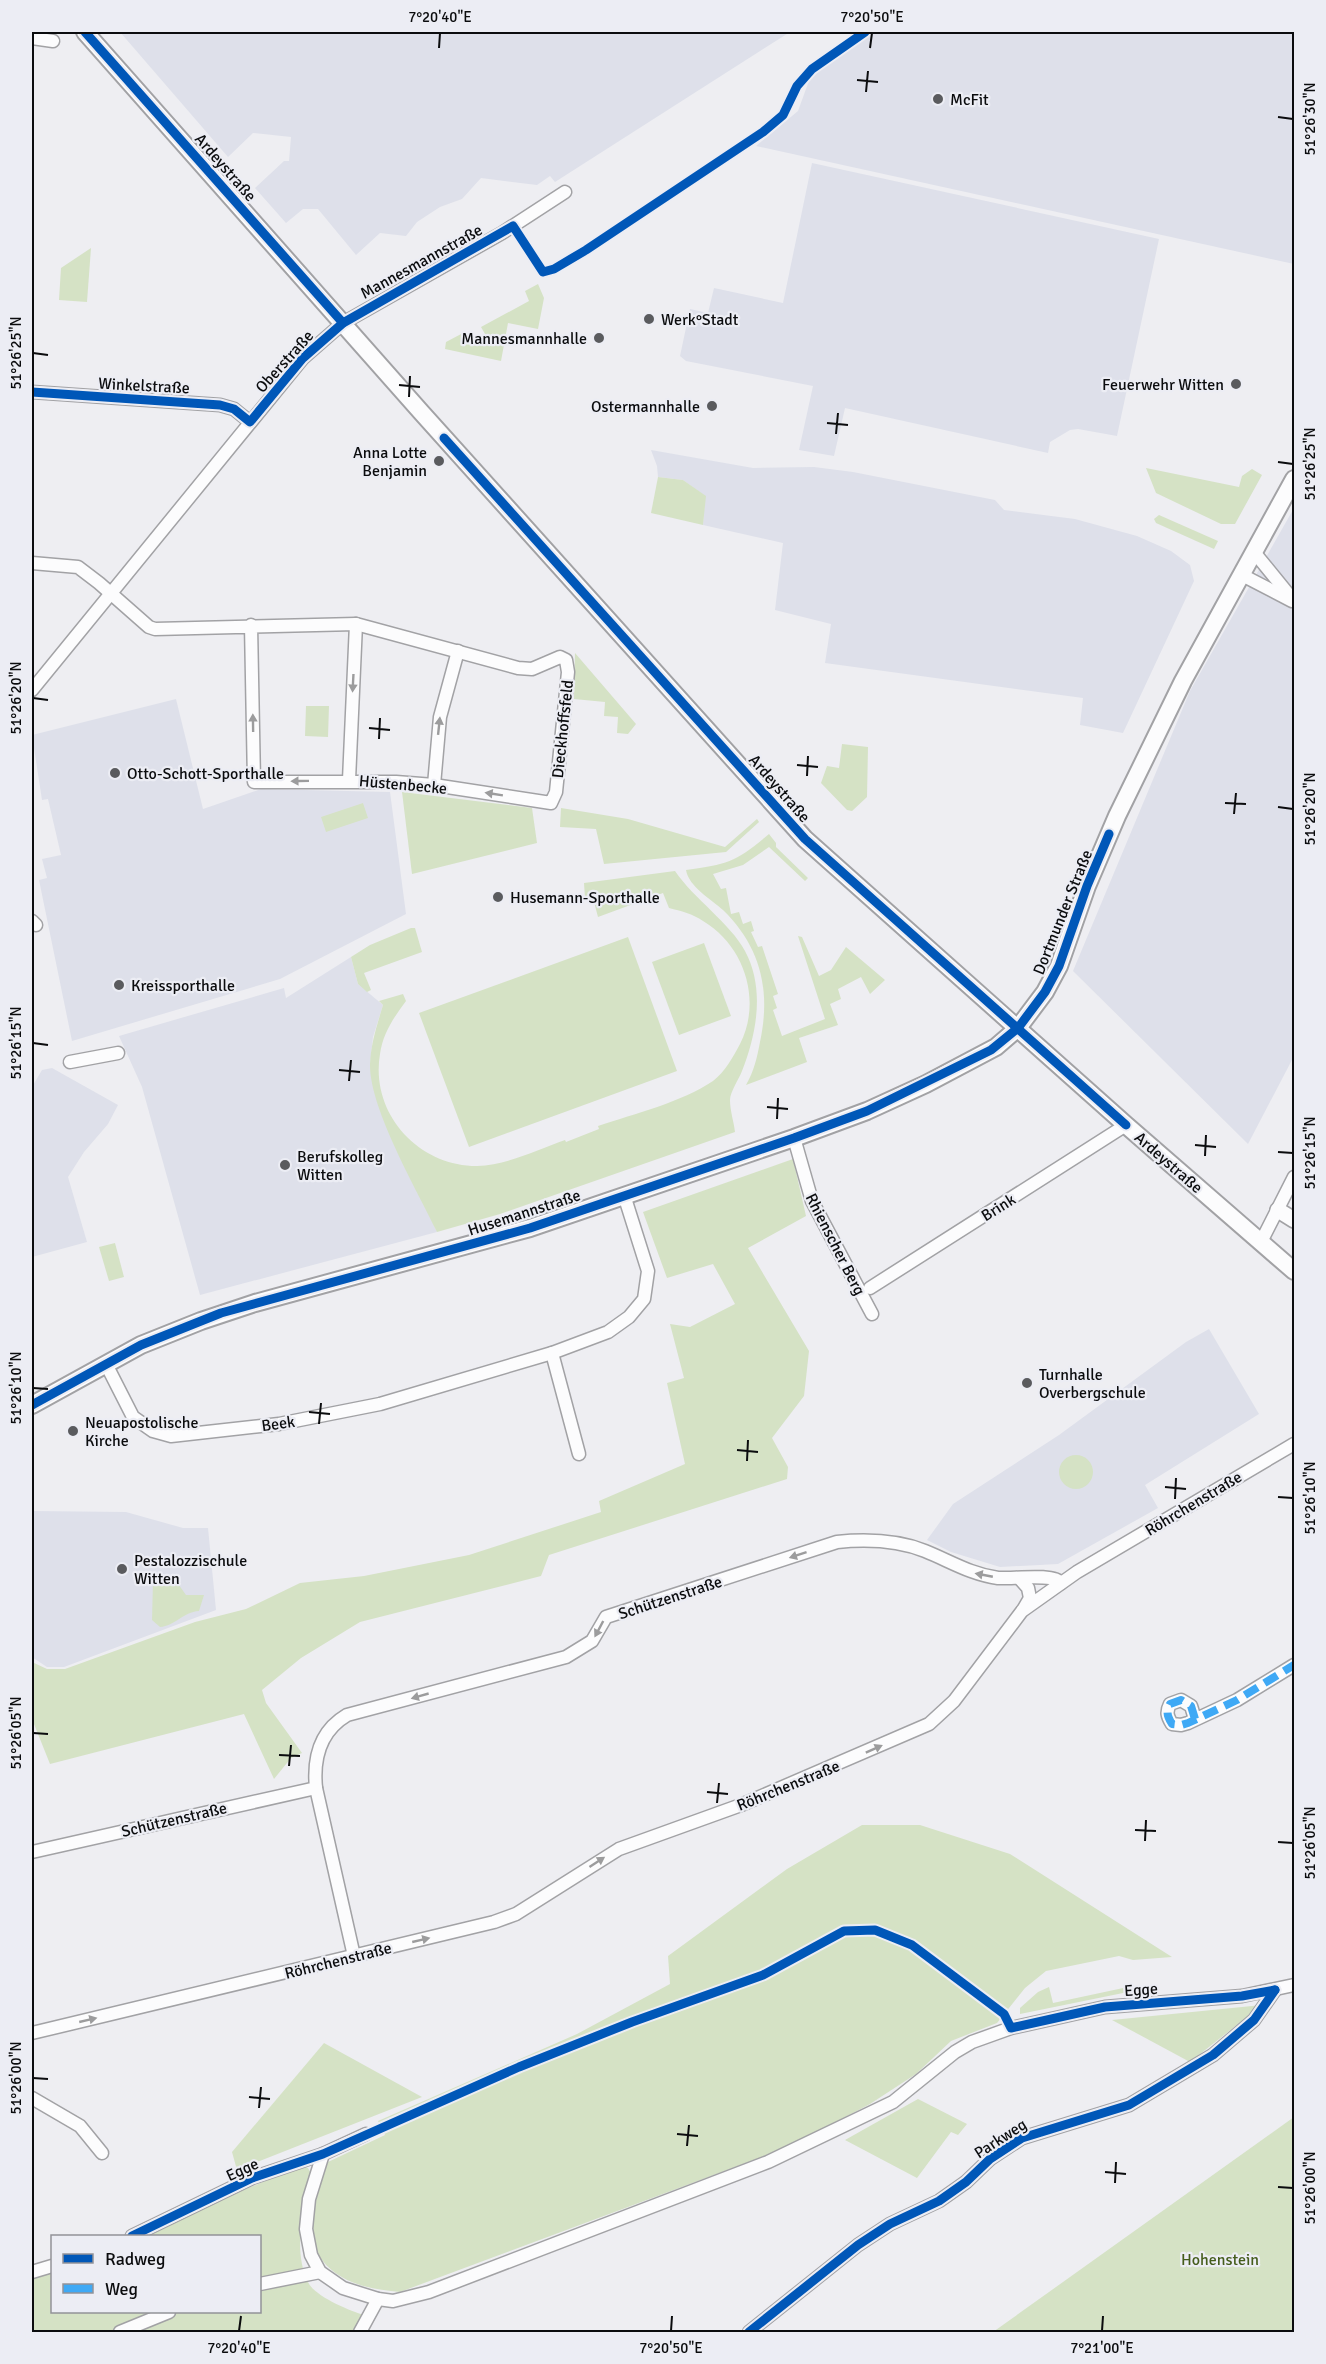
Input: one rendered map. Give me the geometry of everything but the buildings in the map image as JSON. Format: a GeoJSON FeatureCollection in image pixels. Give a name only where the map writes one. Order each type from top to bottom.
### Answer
{"type":"FeatureCollection","features":[{"type":"Feature","properties":{"kind":"main road","name":"Ardeystraße"},"geometry":{"type":"LineString","coordinates":[[85,32],[805,839],[1126,1125],[1294,1270]]}},
{"type":"Feature","properties":{"kind":"main road","name":"Dortmunder Straße"},"geometry":{"type":"LineString","coordinates":[[1018,1028],[1039,1003],[1059,966],[1087,886],[1117,816],[1183,681],[1294,479]]}},
{"type":"Feature","properties":{"kind":"main road","name":"Husemannstraße"},"geometry":{"type":"LineString","coordinates":[[32,1405],[141,1345],[221,1313],[530,1228],[867,1111],[926,1084],[991,1050],[1018,1028]]}},
{"type":"Feature","properties":{"kind":"street"},"geometry":{"type":"LineString","coordinates":[[32,38],[53,41]]}},
{"type":"Feature","properties":{"kind":"street","name":"Mannesmannstraße"},"geometry":{"type":"LineString","coordinates":[[343,323],[502,233],[565,192]]}},
{"type":"Feature","properties":{"kind":"street","name":"Oberstraße"},"geometry":{"type":"LineString","coordinates":[[32,690],[303,358],[343,323]]}},
{"type":"Feature","properties":{"kind":"street","name":"Winkelstraße"},"geometry":{"type":"LineString","coordinates":[[32,392],[220,405],[234,409],[250,422]]}},
{"type":"Feature","properties":{"kind":"street"},"geometry":{"type":"LineString","coordinates":[[1254,552],[1294,602]]}},
{"type":"Feature","properties":{"kind":"street","name":"Dieckhoffsfeld"},"geometry":{"type":"LineString","coordinates":[[32,563],[78,567],[149,627],[155,629],[356,624],[532,669],[560,657],[566,660],[568,672],[556,792],[551,803]]}},
{"type":"Feature","properties":{"kind":"street"},"geometry":{"type":"LineString","coordinates":[[1242,575],[1294,602]]}},
{"type":"Feature","properties":{"kind":"street"},"geometry":{"type":"LineString","coordinates":[[349,780],[356,624]]}},
{"type":"Feature","properties":{"kind":"street","name":"Hüstenbecke"},"geometry":{"type":"LineString","coordinates":[[251,625],[254,782],[349,780],[434,785],[551,803]]}},
{"type":"Feature","properties":{"kind":"street"},"geometry":{"type":"LineString","coordinates":[[434,785],[440,717],[458,651]]}},
{"type":"Feature","properties":{"kind":"street"},"geometry":{"type":"LineString","coordinates":[[70,1062],[118,1053]]}},
{"type":"Feature","properties":{"kind":"street","name":"Brink"},"geometry":{"type":"LineString","coordinates":[[870,1288],[1126,1125]]}},
{"type":"Feature","properties":{"kind":"street","name":"Rhienscher Berg"},"geometry":{"type":"LineString","coordinates":[[794,1138],[812,1201],[872,1314]]}},
{"type":"Feature","properties":{"kind":"street"},"geometry":{"type":"LineString","coordinates":[[1261,1242],[1294,1177]]}},
{"type":"Feature","properties":{"kind":"street","name":"Beek"},"geometry":{"type":"LineString","coordinates":[[106,1364],[133,1417],[153,1431],[171,1436],[279,1424],[380,1404],[552,1353],[608,1332],[629,1317],[644,1299],[648,1271],[624,1195]]}},
{"type":"Feature","properties":{"kind":"street"},"geometry":{"type":"LineString","coordinates":[[1278,1210],[1294,1220]]}},
{"type":"Feature","properties":{"kind":"street"},"geometry":{"type":"LineString","coordinates":[[552,1353],[579,1454]]}},
{"type":"Feature","properties":{"kind":"street","name":"Röhrchenstraße"},"geometry":{"type":"LineString","coordinates":[[32,2033],[354,1956],[516,1914],[619,1849],[741,1805],[928,1724],[954,1701],[1022,1611],[1061,1583],[1294,1444]]}},
{"type":"Feature","properties":{"kind":"street","name":"Schützenstraße"},"geometry":{"type":"LineString","coordinates":[[354,1956],[314,1772],[322,1739],[329,1729],[347,1715],[566,1657],[592,1641],[606,1617],[837,1542],[872,1541],[901,1544],[927,1552],[956,1567],[976,1574],[1020,1579],[1053,1578],[1061,1583]]}},
{"type":"Feature","properties":{"kind":"street"},"geometry":{"type":"LineString","coordinates":[[1020,1579],[1028,1587],[1030,1598],[1022,1611]]}},
{"type":"Feature","properties":{"kind":"street"},"geometry":{"type":"LineString","coordinates":[[1195,1719],[1237,1700],[1294,1665]]}},
{"type":"Feature","properties":{"kind":"street","name":"Schützenstraße"},"geometry":{"type":"LineString","coordinates":[[32,1852],[316,1788]]}},
{"type":"Feature","properties":{"kind":"street","name":"Egge"},"geometry":{"type":"LineString","coordinates":[[320,2272],[343,2288],[378,2299],[393,2301],[429,2292],[754,2168],[893,2102],[955,2052],[972,2042],[1011,2028],[1105,2007],[1242,1996],[1294,1985]]}},
{"type":"Feature","properties":{"kind":"street","name":"Parkweg"},"geometry":{"type":"LineString","coordinates":[[749,2332],[858,2246],[890,2224],[939,2201],[966,2182],[990,2159],[1022,2138],[1129,2105],[1213,2055],[1254,2020],[1275,1990]]}},
{"type":"Feature","properties":{"kind":"street"},"geometry":{"type":"LineString","coordinates":[[32,2098],[80,2126],[102,2153]]}},
{"type":"Feature","properties":{"kind":"street","name":"Egge"},"geometry":{"type":"LineString","coordinates":[[134,2235],[252,2178],[323,2154],[366,2134]]}},
{"type":"Feature","properties":{"kind":"street"},"geometry":{"type":"LineString","coordinates":[[261,2284],[320,2272],[311,2255],[306,2229],[309,2199],[323,2154]]}},
{"type":"Feature","properties":{"kind":"street"},"geometry":{"type":"LineString","coordinates":[[32,2272],[51,2266]]}},
{"type":"Feature","properties":{"kind":"street"},"geometry":{"type":"LineString","coordinates":[[360,2332],[378,2299]]}},
{"type":"Feature","properties":{"kind":"street"},"geometry":{"type":"LineString","coordinates":[[120,2332],[167,2313]]}},
{"type":"Feature","properties":{"kind":"shaded area"},"geometry":{"type":"Polygon","coordinates":[[[120,32],[790,32],[555,182],[550,176],[537,185],[481,178],[462,199],[440,207],[417,222],[406,236],[380,233],[356,255],[318,209],[303,209],[286,223],[255,188],[284,161],[289,161],[291,137],[253,133],[228,157],[120,32]]]}},
{"type":"Feature","properties":{"kind":"shaded area"},"geometry":{"type":"Polygon","coordinates":[[[873,32],[1294,32],[1294,264],[756,146],[798,111],[810,78],[873,32]]]}},
{"type":"Feature","properties":{"kind":"shaded area"},"geometry":{"type":"Polygon","coordinates":[[[812,163],[1159,239],[1117,436],[1078,429],[1070,430],[1050,442],[1048,453],[845,408],[834,456],[799,450],[813,386],[686,361],[680,356],[690,309],[708,313],[714,288],[783,303],[812,163]]]}},
{"type":"Feature","properties":{"kind":"shaded area"},"geometry":{"type":"Polygon","coordinates":[[[651,450],[753,468],[814,467],[853,472],[995,500],[1004,510],[1075,519],[1137,536],[1171,551],[1190,565],[1194,581],[1123,733],[1080,725],[1083,698],[825,663],[831,624],[775,610],[783,543],[703,525],[705,496],[683,480],[658,477],[651,450]]]}},
{"type":"Feature","properties":{"kind":"shaded area"},"geometry":{"type":"Polygon","coordinates":[[[1294,508],[1294,1056],[1248,1144],[1073,971],[1190,691],[1294,508]]]}},
{"type":"Feature","properties":{"kind":"shaded area"},"geometry":{"type":"Polygon","coordinates":[[[176,699],[203,809],[261,789],[390,792],[406,914],[280,979],[72,1041],[39,880],[47,878],[42,859],[61,855],[48,799],[42,800],[32,735],[176,699]]]}},
{"type":"Feature","properties":{"kind":"shaded area","name":"Berufskolleg Witten"},"geometry":{"type":"Polygon","coordinates":[[[351,957],[358,984],[383,1005],[373,1037],[370,1066],[376,1096],[437,1232],[200,1295],[142,1087],[119,1036],[284,988],[286,998],[351,957]]]}},
{"type":"Feature","properties":{"kind":"shaded area"},"geometry":{"type":"Polygon","coordinates":[[[52,1068],[118,1105],[108,1124],[84,1152],[68,1177],[87,1242],[32,1257],[32,1087],[42,1070],[52,1068]]]}},
{"type":"Feature","properties":{"kind":"shaded area"},"geometry":{"type":"Polygon","coordinates":[[[1209,1329],[1259,1414],[1145,1485],[1158,1508],[1058,1564],[1000,1567],[951,1552],[927,1540],[953,1504],[1059,1435],[1186,1342],[1209,1329]]]}},
{"type":"Feature","properties":{"kind":"shaded area","name":"Pestalozzischule Witten"},"geometry":{"type":"Polygon","coordinates":[[[32,1511],[126,1512],[183,1528],[208,1528],[216,1610],[64,1667],[47,1667],[32,1657],[32,1511]]]}},
{"type":"Feature","properties":{"kind":"green space"},"geometry":{"type":"Polygon","coordinates":[[[91,248],[87,302],[59,300],[61,268],[91,248]]]}},
{"type":"Feature","properties":{"kind":"green space"},"geometry":{"type":"Polygon","coordinates":[[[538,284],[544,298],[538,329],[508,323],[501,361],[445,349],[446,342],[463,333],[472,344],[470,341],[485,334],[481,327],[529,301],[525,291],[538,284]]]}},
{"type":"Feature","properties":{"kind":"green space"},"geometry":{"type":"Polygon","coordinates":[[[1146,468],[1239,487],[1242,476],[1252,469],[1262,475],[1235,524],[1221,524],[1156,493],[1146,468]]]}},
{"type":"Feature","properties":{"kind":"green space"},"geometry":{"type":"Polygon","coordinates":[[[658,477],[683,480],[706,496],[703,525],[651,513],[658,477]]]}},
{"type":"Feature","properties":{"kind":"green space"},"geometry":{"type":"Polygon","coordinates":[[[1159,515],[1218,541],[1214,549],[1156,523],[1154,519],[1159,515]]]}},
{"type":"Feature","properties":{"kind":"green space"},"geometry":{"type":"Polygon","coordinates":[[[575,653],[636,724],[628,734],[617,733],[618,717],[604,716],[605,702],[574,699],[575,653]]]}},
{"type":"Feature","properties":{"kind":"green space"},"geometry":{"type":"Polygon","coordinates":[[[306,706],[329,706],[328,737],[305,736],[306,706]]]}},
{"type":"Feature","properties":{"kind":"green space"},"geometry":{"type":"Polygon","coordinates":[[[842,744],[868,747],[867,797],[852,811],[847,810],[821,783],[827,766],[839,768],[842,744]]]}},
{"type":"Feature","properties":{"kind":"green space"},"geometry":{"type":"Polygon","coordinates":[[[402,792],[532,808],[537,843],[412,874],[402,792]]]}},
{"type":"Feature","properties":{"kind":"green space"},"geometry":{"type":"Polygon","coordinates":[[[363,803],[368,818],[326,832],[321,817],[363,803]]]}},
{"type":"Feature","properties":{"kind":"green space"},"geometry":{"type":"Polygon","coordinates":[[[561,808],[628,819],[725,847],[757,819],[759,822],[726,852],[604,864],[596,829],[560,827],[561,808]]]}},
{"type":"Feature","properties":{"kind":"green space"},"geometry":{"type":"Polygon","coordinates":[[[769,834],[776,843],[776,847],[808,878],[805,881],[769,847],[743,865],[713,874],[721,889],[726,888],[731,914],[739,912],[743,924],[751,921],[754,931],[751,932],[758,947],[762,946],[778,994],[773,996],[777,1008],[773,1010],[782,1036],[825,1019],[798,936],[802,937],[819,976],[831,970],[846,947],[885,980],[870,994],[861,977],[838,989],[841,999],[830,1004],[838,1025],[799,1038],[807,1062],[746,1085],[756,1059],[763,1023],[764,1005],[760,971],[746,939],[736,924],[691,882],[686,870],[731,860],[748,851],[769,834]]]}},
{"type":"Feature","properties":{"kind":"green space"},"geometry":{"type":"Polygon","coordinates":[[[675,871],[738,941],[745,951],[755,980],[757,1011],[752,1041],[730,1097],[735,1132],[500,1214],[437,1232],[396,1149],[377,1103],[370,1064],[383,1005],[379,1001],[403,994],[406,1001],[393,1019],[381,1046],[379,1076],[383,1096],[391,1115],[403,1132],[418,1146],[436,1157],[455,1164],[477,1166],[511,1160],[565,1140],[566,1142],[599,1129],[598,1126],[687,1095],[713,1081],[728,1064],[740,1044],[749,1010],[749,993],[739,960],[730,945],[718,932],[695,916],[669,908],[663,893],[598,917],[594,902],[585,898],[584,883],[675,871]]]}},
{"type":"Feature","properties":{"kind":"green space"},"geometry":{"type":"Polygon","coordinates":[[[415,928],[422,952],[364,973],[371,990],[367,992],[358,984],[351,957],[370,945],[415,928]]]}},
{"type":"Feature","properties":{"kind":"green space"},"geometry":{"type":"Polygon","coordinates":[[[628,937],[677,1071],[469,1147],[419,1013],[628,937]]]}},
{"type":"Feature","properties":{"kind":"green space"},"geometry":{"type":"Polygon","coordinates":[[[704,943],[731,1016],[679,1035],[652,962],[704,943]]]}},
{"type":"Feature","properties":{"kind":"green space"},"geometry":{"type":"Polygon","coordinates":[[[793,1159],[806,1216],[748,1248],[809,1351],[804,1396],[772,1438],[788,1467],[787,1479],[549,1555],[541,1576],[360,1622],[301,1658],[262,1690],[266,1703],[302,1753],[291,1758],[274,1779],[244,1714],[50,1764],[32,1719],[32,1662],[47,1669],[65,1669],[195,1622],[246,1609],[300,1583],[364,1576],[469,1555],[601,1512],[599,1501],[685,1464],[667,1383],[684,1378],[670,1324],[690,1327],[735,1304],[713,1264],[667,1278],[643,1212],[793,1159]]]}},
{"type":"Feature","properties":{"kind":"green space"},"geometry":{"type":"Polygon","coordinates":[[[115,1243],[124,1277],[109,1281],[99,1247],[115,1243]]]}},
{"type":"Feature","properties":{"kind":"green space"},"geometry":{"type":"Polygon","coordinates":[[[1076,1455],[1088,1460],[1093,1472],[1088,1484],[1076,1489],[1064,1484],[1059,1472],[1064,1460],[1076,1455]]]}},
{"type":"Feature","properties":{"kind":"green space"},"geometry":{"type":"Polygon","coordinates":[[[153,1581],[176,1581],[186,1595],[204,1595],[199,1611],[160,1627],[152,1620],[153,1581]]]}},
{"type":"Feature","properties":{"kind":"green space"},"geometry":{"type":"Polygon","coordinates":[[[862,1825],[920,1825],[1010,1854],[1172,1957],[1133,1960],[1119,1956],[1046,1971],[1025,1988],[997,2023],[951,2041],[916,2074],[870,2104],[786,2148],[400,2292],[372,2288],[346,2279],[325,2263],[317,2252],[311,2231],[322,2178],[328,2162],[385,2135],[378,2121],[577,2034],[670,1984],[668,1956],[787,1869],[862,1825]]]}},
{"type":"Feature","properties":{"kind":"green space"},"geometry":{"type":"Polygon","coordinates":[[[1049,1987],[1053,2003],[1128,1987],[1128,1992],[1020,2014],[1020,2008],[1038,1992],[1049,1987]]]}},
{"type":"Feature","properties":{"kind":"green space"},"geometry":{"type":"Polygon","coordinates":[[[1262,2005],[1190,2062],[1112,2020],[1262,2005]]]}},
{"type":"Feature","properties":{"kind":"green space"},"geometry":{"type":"Polygon","coordinates":[[[324,2043],[422,2097],[237,2170],[232,2152],[324,2043]]]}},
{"type":"Feature","properties":{"kind":"green space"},"geometry":{"type":"Polygon","coordinates":[[[918,2099],[967,2124],[958,2135],[951,2132],[917,2178],[845,2140],[918,2099]]]}},
{"type":"Feature","properties":{"kind":"green space","name":"Hohenstein"},"geometry":{"type":"Polygon","coordinates":[[[1294,2117],[1294,2332],[993,2332],[1294,2117]]]}},
{"type":"Feature","properties":{"kind":"green space"},"geometry":{"type":"Polygon","coordinates":[[[301,2166],[308,2168],[312,2175],[301,2228],[303,2269],[308,2282],[317,2292],[325,2298],[364,2315],[355,2332],[32,2332],[32,2279],[51,2272],[51,2313],[261,2313],[261,2235],[136,2235],[301,2166]]]}},
{"type":"Feature","properties":{"kind":"marked path"},"geometry":{"type":"LineString","coordinates":[[1195,1719],[1191,1706],[1181,1700],[1170,1704],[1168,1714],[1172,1724],[1188,1723],[1237,1700],[1294,1665]]}},
{"type":"Feature","properties":{"kind":"cycle path"},"geometry":{"type":"LineString","coordinates":[[85,32],[343,323]]}},
{"type":"Feature","properties":{"kind":"cycle path"},"geometry":{"type":"LineString","coordinates":[[32,392],[220,405],[234,409],[250,422],[303,358],[343,323],[513,226],[543,272],[554,269],[586,250],[763,132],[783,115],[797,86],[812,69],[865,32]]}},
{"type":"Feature","properties":{"kind":"cycle path"},"geometry":{"type":"LineString","coordinates":[[444,438],[805,839],[1126,1125]]}},
{"type":"Feature","properties":{"kind":"cycle path"},"geometry":{"type":"LineString","coordinates":[[32,1405],[141,1345],[221,1313],[530,1228],[794,1138],[867,1111],[991,1050],[1018,1028],[1045,992],[1059,966],[1087,886],[1109,834]]}},
{"type":"Feature","properties":{"kind":"cycle path"},"geometry":{"type":"LineString","coordinates":[[134,2235],[252,2178],[323,2154],[519,2067],[632,2022],[763,1975],[844,1931],[875,1930],[912,1945],[1004,2014],[1011,2028],[1105,2007],[1242,1996],[1275,1990]]}},
{"type":"Feature","properties":{"kind":"cycle path"},"geometry":{"type":"LineString","coordinates":[[749,2332],[858,2245],[890,2224],[939,2201],[966,2182],[990,2159],[1022,2138],[1129,2105],[1213,2055],[1254,2020],[1275,1990]]}},
{"type":"Feature","properties":{"kind":"place","name":"McFit"},"geometry":{"type":"Point","coordinates":[938,99]}},
{"type":"Feature","properties":{"kind":"place","name":"Werk°Stadt"},"geometry":{"type":"Point","coordinates":[649,319]}},
{"type":"Feature","properties":{"kind":"place","name":"Mannesmannhalle"},"geometry":{"type":"Point","coordinates":[599,338]}},
{"type":"Feature","properties":{"kind":"place","name":"Feuerwehr Witten"},"geometry":{"type":"Point","coordinates":[1236,384]}},
{"type":"Feature","properties":{"kind":"place","name":"Ostermannhalle"},"geometry":{"type":"Point","coordinates":[712,406]}},
{"type":"Feature","properties":{"kind":"place","name":"Anna Lotte Benjamin"},"geometry":{"type":"Point","coordinates":[439,461]}},
{"type":"Feature","properties":{"kind":"place","name":"Otto-Schott-Sporthalle"},"geometry":{"type":"Point","coordinates":[115,773]}},
{"type":"Feature","properties":{"kind":"place","name":"Husemann-Sporthalle"},"geometry":{"type":"Point","coordinates":[498,897]}},
{"type":"Feature","properties":{"kind":"place","name":"Kreissporthalle"},"geometry":{"type":"Point","coordinates":[119,985]}},
{"type":"Feature","properties":{"kind":"place","name":"Berufskolleg Witten"},"geometry":{"type":"Point","coordinates":[285,1165]}},
{"type":"Feature","properties":{"kind":"place","name":"Turnhalle Overbergschule"},"geometry":{"type":"Point","coordinates":[1027,1383]}},
{"type":"Feature","properties":{"kind":"place","name":"Neuapostolische Kirche"},"geometry":{"type":"Point","coordinates":[73,1431]}},
{"type":"Feature","properties":{"kind":"place","name":"Pestalozzischule Witten"},"geometry":{"type":"Point","coordinates":[122,1569]}}]}
